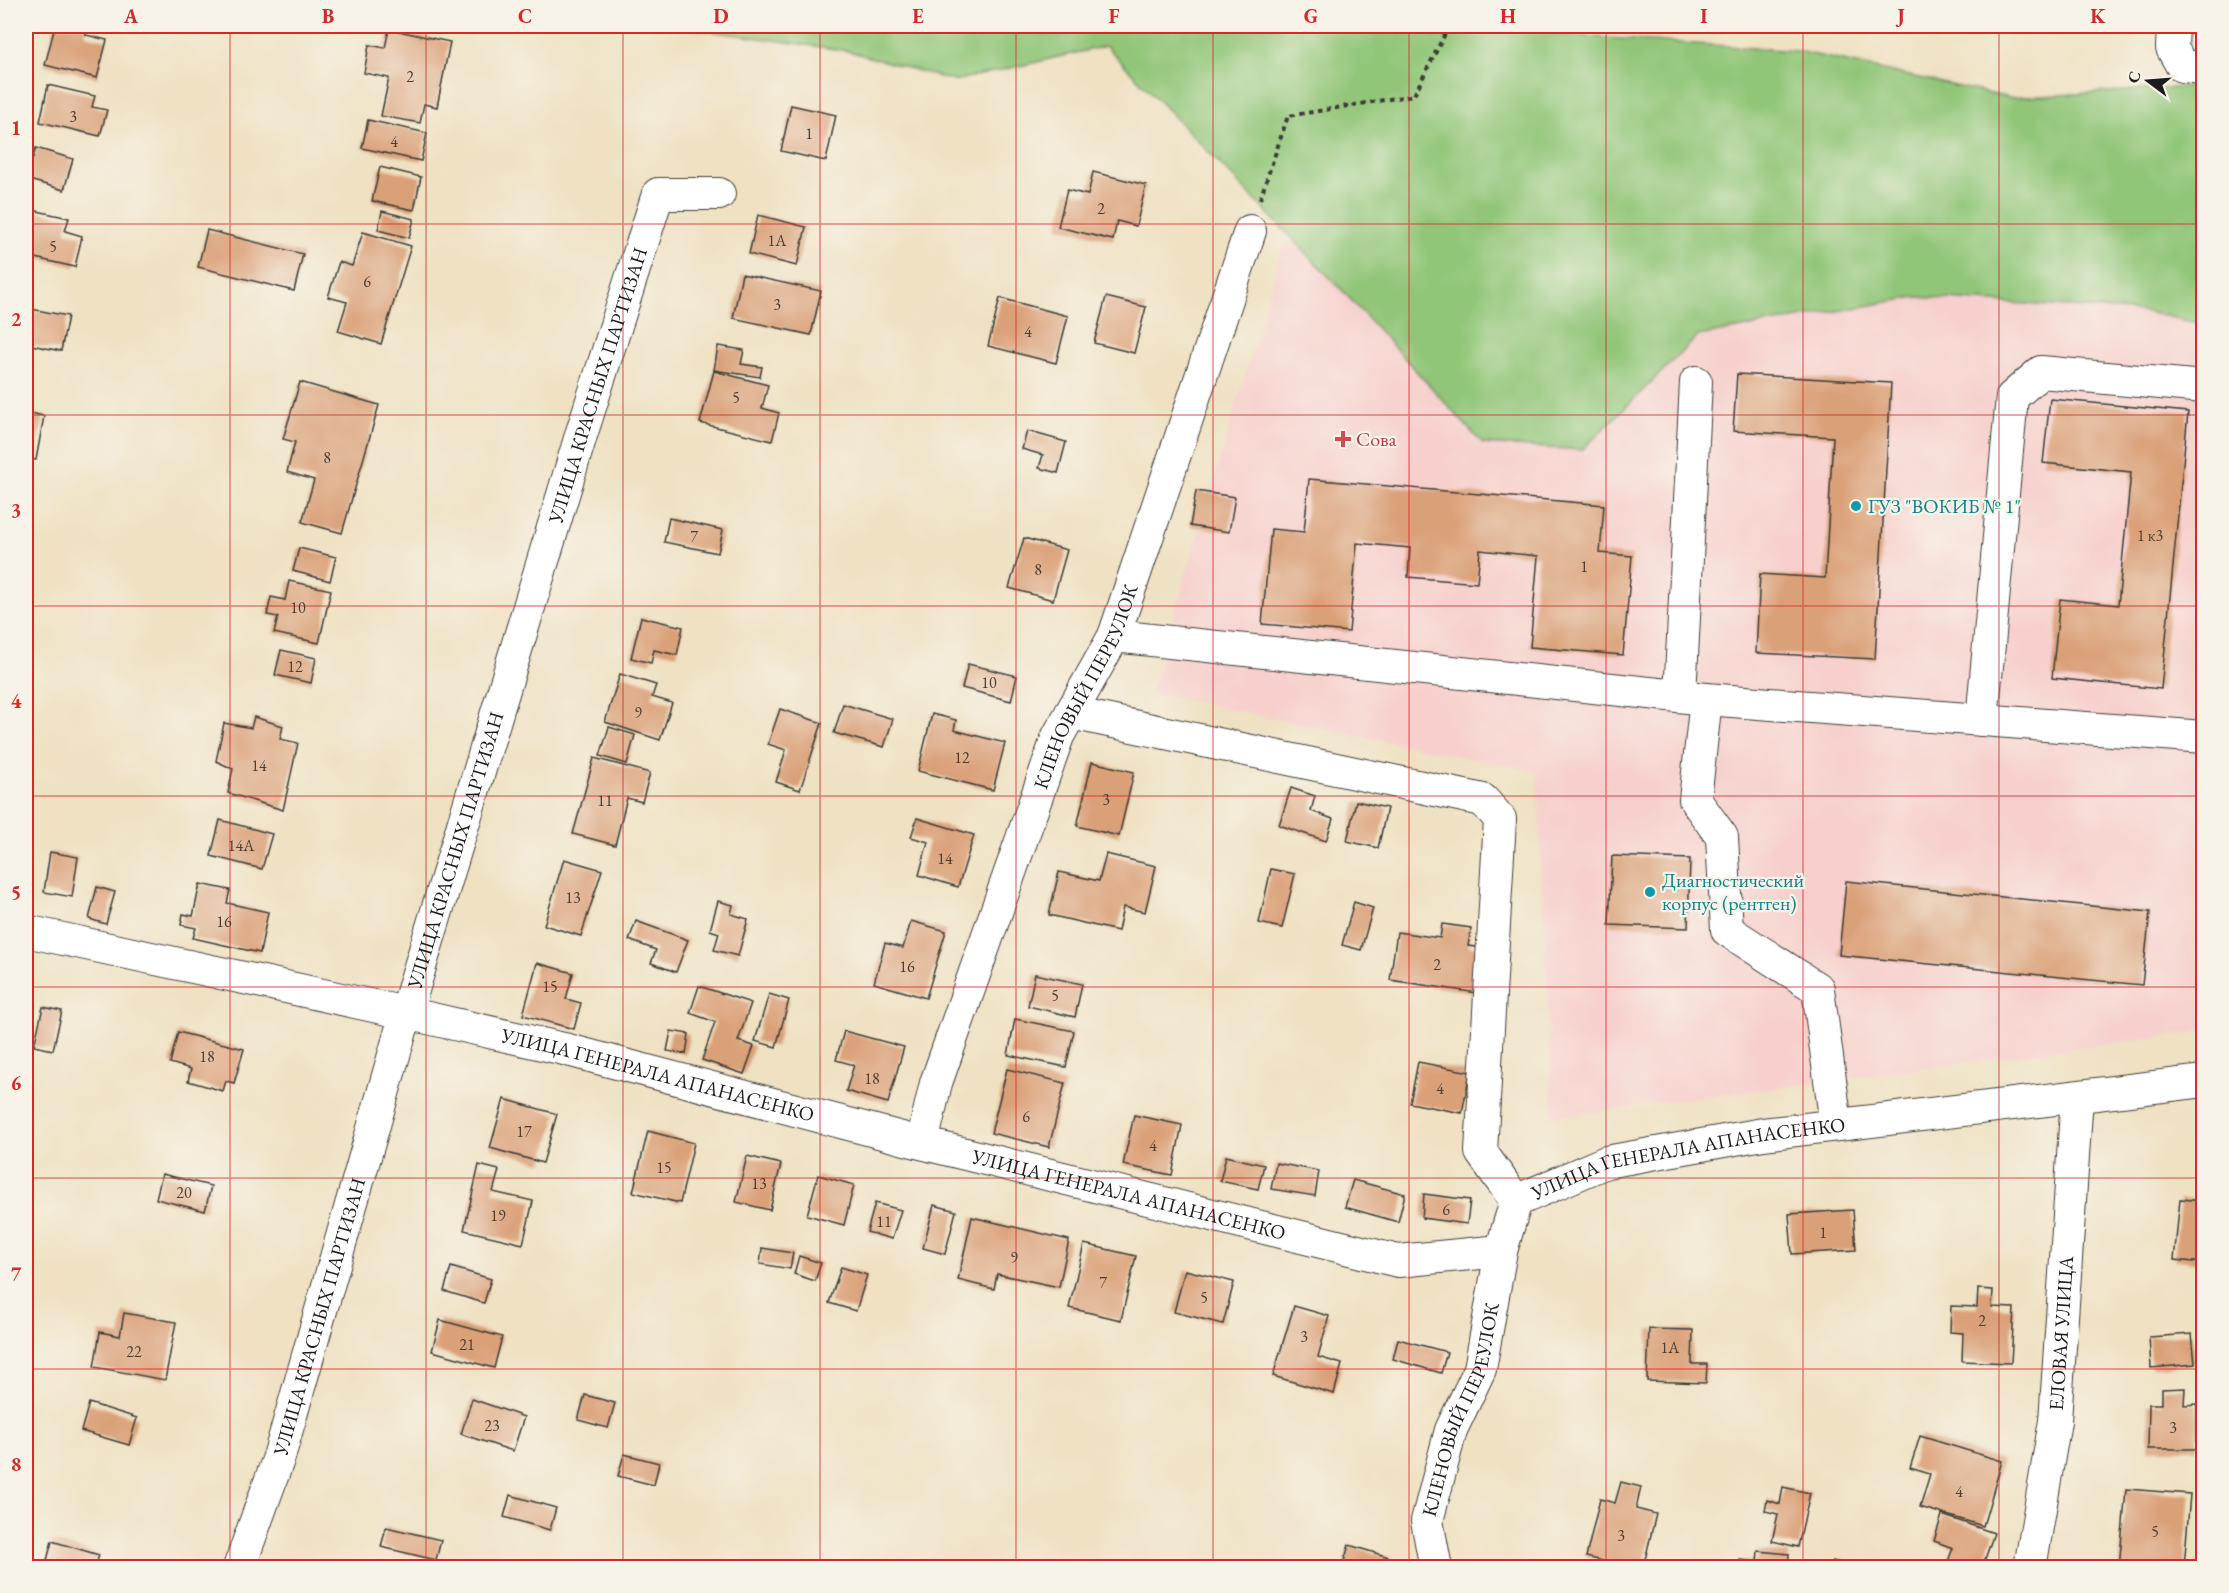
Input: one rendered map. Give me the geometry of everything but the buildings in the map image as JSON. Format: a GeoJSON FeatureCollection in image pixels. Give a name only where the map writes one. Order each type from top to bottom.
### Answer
{"type":"FeatureCollection","features":[{"type":"Feature","properties":{"kind":"street"},"geometry":{"type":"LineString","coordinates":[[2173,26],[2172,48],[2182,66],[2204,68]]}},
{"type":"Feature","properties":{"kind":"street","name":"УЛИЦА КРАСНЫХ ПАРТИЗАН"},"geometry":{"type":"LineString","coordinates":[[239,1568],[279,1457],[406,1013],[582,432],[658,194],[719,194]]}},
{"type":"Feature","properties":{"kind":"street","name":"КЛЕНОВЫЙ ПЕРЕУЛОК"},"geometry":{"type":"LineString","coordinates":[[922,1143],[940,1072],[1058,736],[1114,636],[1250,231]]}},
{"type":"Feature","properties":{"kind":"street"},"geometry":{"type":"LineString","coordinates":[[1982,720],[2012,397],[2041,372],[2204,387]]}},
{"type":"Feature","properties":{"kind":"street"},"geometry":{"type":"LineString","coordinates":[[1696,382],[1693,698],[1695,800],[1722,837],[1727,930],[1818,989],[1836,1125]]}},
{"type":"Feature","properties":{"kind":"street"},"geometry":{"type":"LineString","coordinates":[[1114,636],[1693,698],[2204,737]]}},
{"type":"Feature","properties":{"kind":"street"},"geometry":{"type":"LineString","coordinates":[[1071,713],[1483,800],[1500,819],[1481,1152],[1516,1201]]}},
{"type":"Feature","properties":{"kind":"street","name":"УЛИЦА ГЕНЕРАЛА АПАНАСЕНКО"},"geometry":{"type":"LineString","coordinates":[[26,931],[564,1049],[922,1143],[1398,1261],[1501,1251],[1516,1201],[1606,1162],[1763,1134],[2204,1081]]}},
{"type":"Feature","properties":{"kind":"street","name":"ЕЛОВАЯ УЛИЦА"},"geometry":{"type":"LineString","coordinates":[[2030,1568],[2055,1421],[2077,1097]]}},
{"type":"Feature","properties":{"kind":"street","name":"КЛЕНОВЫЙ ПЕРЕУЛОК"},"geometry":{"type":"LineString","coordinates":[[1436,1568],[1427,1521],[1452,1430],[1480,1369],[1501,1251]]}},
{"type":"Feature","properties":{"kind":"path"},"geometry":{"type":"LineString","coordinates":[[1250,231],[1288,116],[1414,95],[1449,26]]}},
{"type":"Feature","properties":{"kind":"shaded area"},"geometry":{"type":"Polygon","coordinates":[[[1315,137],[2203,218],[2203,1031],[1553,1117],[1537,772],[1151,693],[1315,137]]]}},
{"type":"Feature","properties":{"kind":"green space"},"geometry":{"type":"Polygon","coordinates":[[[676,26],[1532,26],[1564,35],[1798,51],[2009,98],[2203,86],[2203,324],[2146,312],[1916,297],[1698,336],[1582,450],[1483,444],[1340,288],[1106,46],[954,81],[848,51],[676,26]]]}},
{"type":"Feature","properties":{"kind":"place","name":"Сова"},"geometry":{"type":"Point","coordinates":[1343,439]}},
{"type":"Feature","properties":{"kind":"place","name":"ГУЗ \"ВОКИБ № 1\""},"geometry":{"type":"Point","coordinates":[1856,506]}},
{"type":"Feature","properties":{"kind":"place","name":"Диагностический корпус (рентген)"},"geometry":{"type":"Point","coordinates":[1650,892]}}]}
